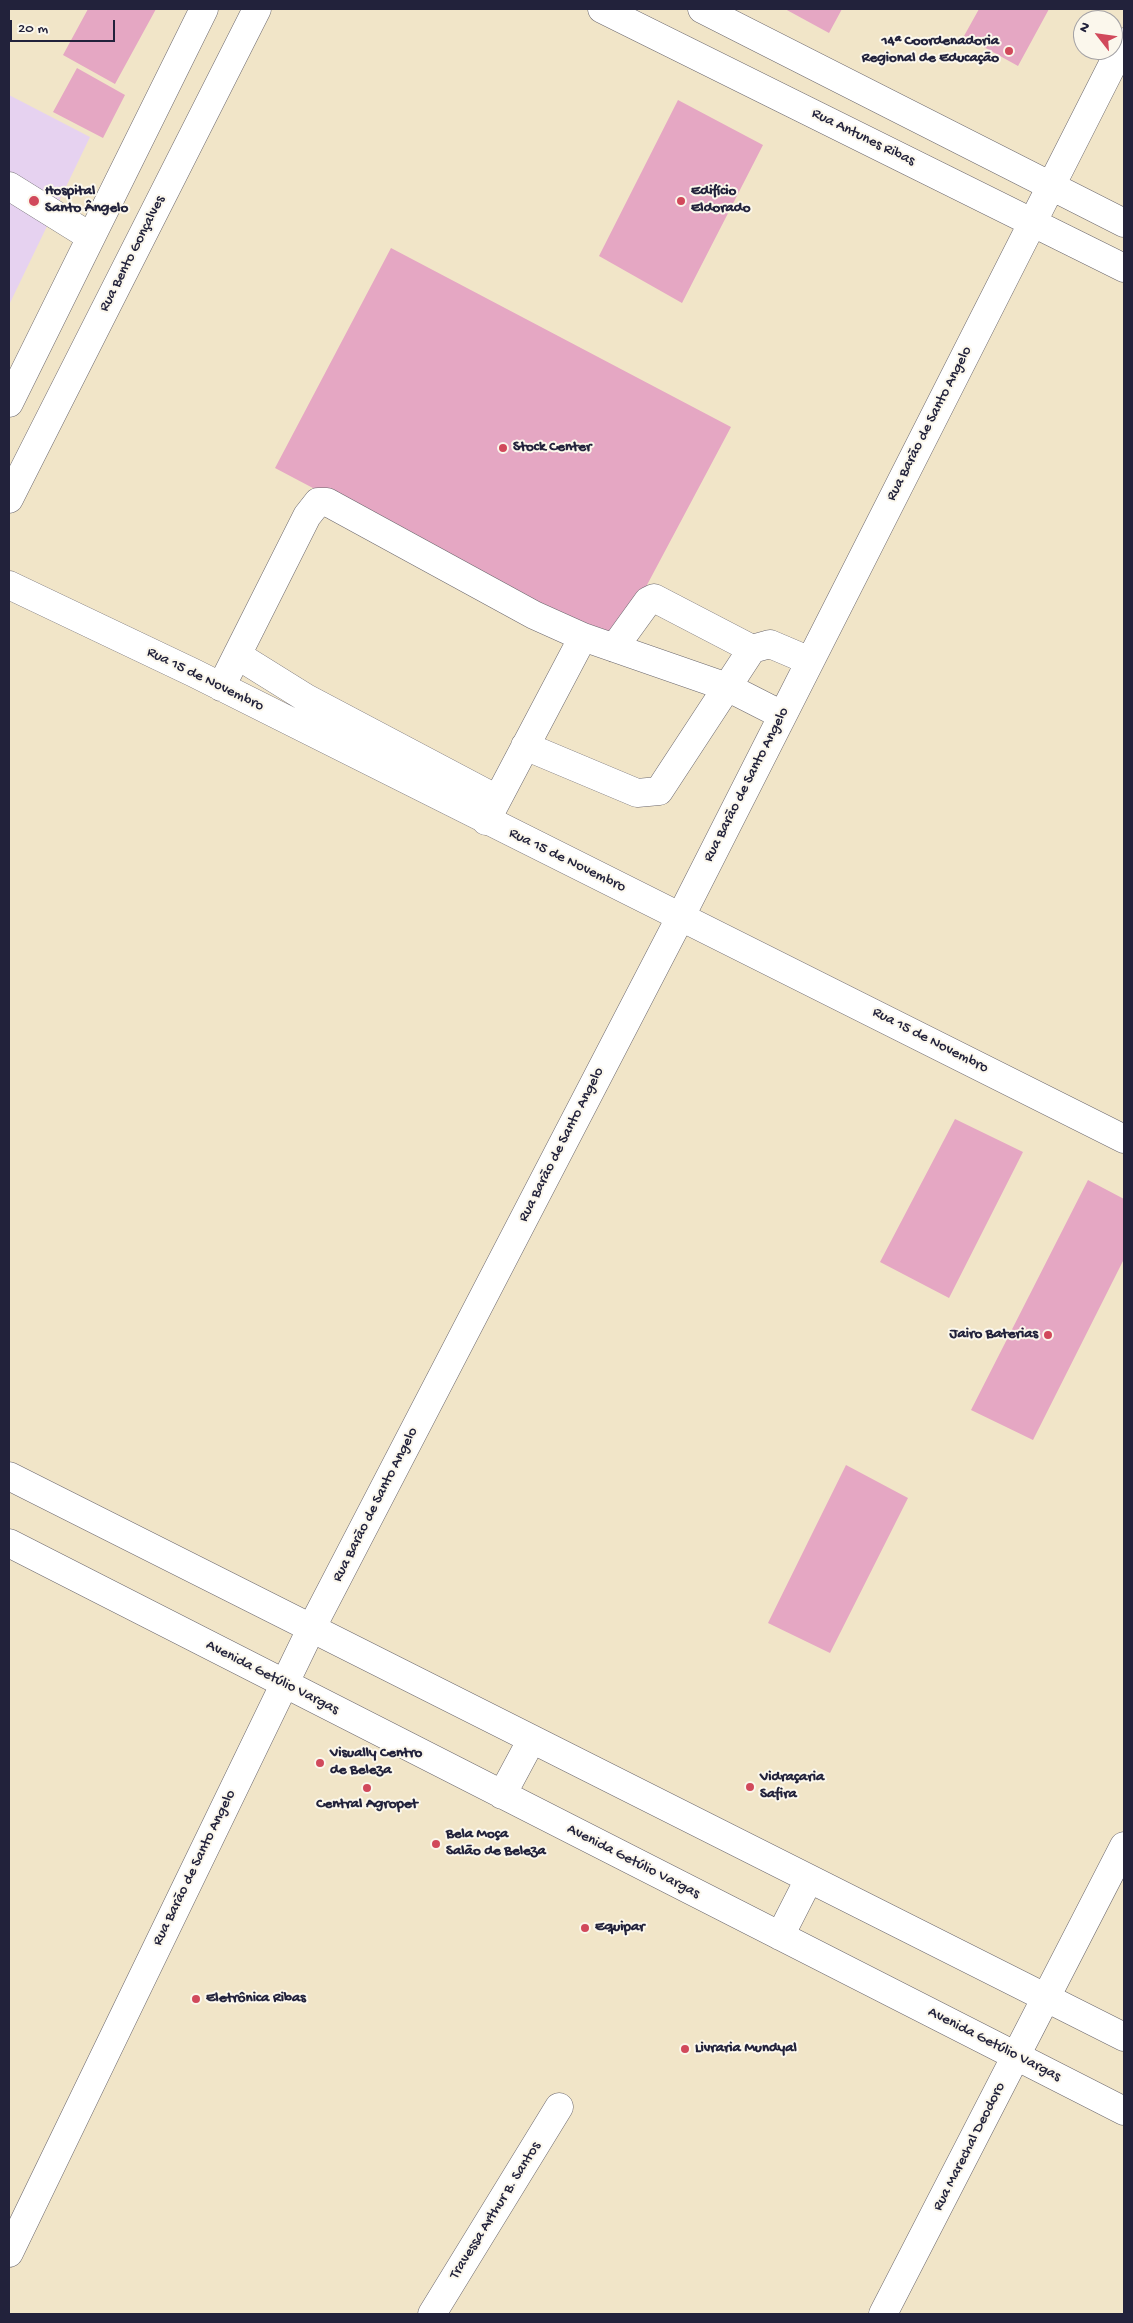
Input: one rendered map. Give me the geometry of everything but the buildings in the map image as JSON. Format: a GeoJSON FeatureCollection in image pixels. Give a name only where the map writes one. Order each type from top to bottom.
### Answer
{"type":"FeatureCollection","features":[{"type":"Feature","properties":{"kind":"street"},"geometry":{"type":"LineString","coordinates":[[9,403],[204,9]]}},
{"type":"Feature","properties":{"kind":"street","name":"Rua Bento Gonçalves"},"geometry":{"type":"LineString","coordinates":[[9,499],[258,9]]}},
{"type":"Feature","properties":{"kind":"street","name":"Rua Antunes Ribas"},"geometry":{"type":"LineString","coordinates":[[602,9],[1124,268]]}},
{"type":"Feature","properties":{"kind":"street"},"geometry":{"type":"LineString","coordinates":[[702,9],[1124,223]]}},
{"type":"Feature","properties":{"kind":"street","name":"Rua Barão de Santo Angelo"},"geometry":{"type":"LineString","coordinates":[[9,2252],[312,1628],[681,916],[1124,42]]}},
{"type":"Feature","properties":{"kind":"street"},"geometry":{"type":"LineString","coordinates":[[9,186],[91,237]]}},
{"type":"Feature","properties":{"kind":"street"},"geometry":{"type":"LineString","coordinates":[[221,687],[307,516],[318,502],[328,502],[534,615],[583,637],[727,687],[782,715]]}},
{"type":"Feature","properties":{"kind":"street","name":"Rua 15 de Novembro"},"geometry":{"type":"LineString","coordinates":[[9,585],[221,687],[491,810],[681,916],[1124,1139]]}},
{"type":"Feature","properties":{"kind":"street"},"geometry":{"type":"LineString","coordinates":[[614,648],[648,601],[654,598],[752,649]]}},
{"type":"Feature","properties":{"kind":"street"},"geometry":{"type":"LineString","coordinates":[[237,655],[491,810],[583,637]]}},
{"type":"Feature","properties":{"kind":"street"},"geometry":{"type":"LineString","coordinates":[[526,746],[636,792],[659,791],[752,649],[770,644],[810,661]]}},
{"type":"Feature","properties":{"kind":"street"},"geometry":{"type":"LineString","coordinates":[[9,1476],[1124,2037]]}},
{"type":"Feature","properties":{"kind":"street","name":"Avenida Getúlio Vargas"},"geometry":{"type":"LineString","coordinates":[[9,1543],[1124,2111]]}},
{"type":"Feature","properties":{"kind":"street"},"geometry":{"type":"LineString","coordinates":[[502,1795],[532,1739]]}},
{"type":"Feature","properties":{"kind":"street","name":"Rua Marechal Deodoro"},"geometry":{"type":"LineString","coordinates":[[883,2314],[1124,1846]]}},
{"type":"Feature","properties":{"kind":"street"},"geometry":{"type":"LineString","coordinates":[[780,1936],[809,1879]]}},
{"type":"Feature","properties":{"kind":"street","name":"Travessa Arthur B. Santos"},"geometry":{"type":"LineString","coordinates":[[432,2314],[559,2107]]}},
{"type":"Feature","properties":{"kind":"shaded area","name":"Hospital Santo Ângelo"},"geometry":{"type":"Polygon","coordinates":[[[9,95],[90,137],[9,305],[9,95]]]}},
{"type":"Feature","properties":{"kind":"place","name":"14ª Coordenadoria Regional de Educação"},"geometry":{"type":"Point","coordinates":[1009,51]}},
{"type":"Feature","properties":{"kind":"place","name":"Hospital Santo Ângelo"},"geometry":{"type":"Point","coordinates":[34,201]}},
{"type":"Feature","properties":{"kind":"place","name":"Edifício Eldorado"},"geometry":{"type":"Point","coordinates":[681,201]}},
{"type":"Feature","properties":{"kind":"place","name":"Stock Center"},"geometry":{"type":"Point","coordinates":[503,448]}},
{"type":"Feature","properties":{"kind":"place","name":"Jairo Baterias"},"geometry":{"type":"Point","coordinates":[1048,1335]}},
{"type":"Feature","properties":{"kind":"place","name":"Visually Centro de Beleza"},"geometry":{"type":"Point","coordinates":[320,1763]}},
{"type":"Feature","properties":{"kind":"place","name":"Vidraçaria Safira"},"geometry":{"type":"Point","coordinates":[750,1787]}},
{"type":"Feature","properties":{"kind":"place","name":"Central Agropet"},"geometry":{"type":"Point","coordinates":[367,1788]}},
{"type":"Feature","properties":{"kind":"place","name":"Bela Moça Salão de Beleza"},"geometry":{"type":"Point","coordinates":[436,1844]}},
{"type":"Feature","properties":{"kind":"place","name":"Equipar"},"geometry":{"type":"Point","coordinates":[585,1928]}},
{"type":"Feature","properties":{"kind":"place","name":"Eletrônica Ribas"},"geometry":{"type":"Point","coordinates":[196,1999]}},
{"type":"Feature","properties":{"kind":"place","name":"Livraria Mundyal"},"geometry":{"type":"Point","coordinates":[685,2049]}}]}
